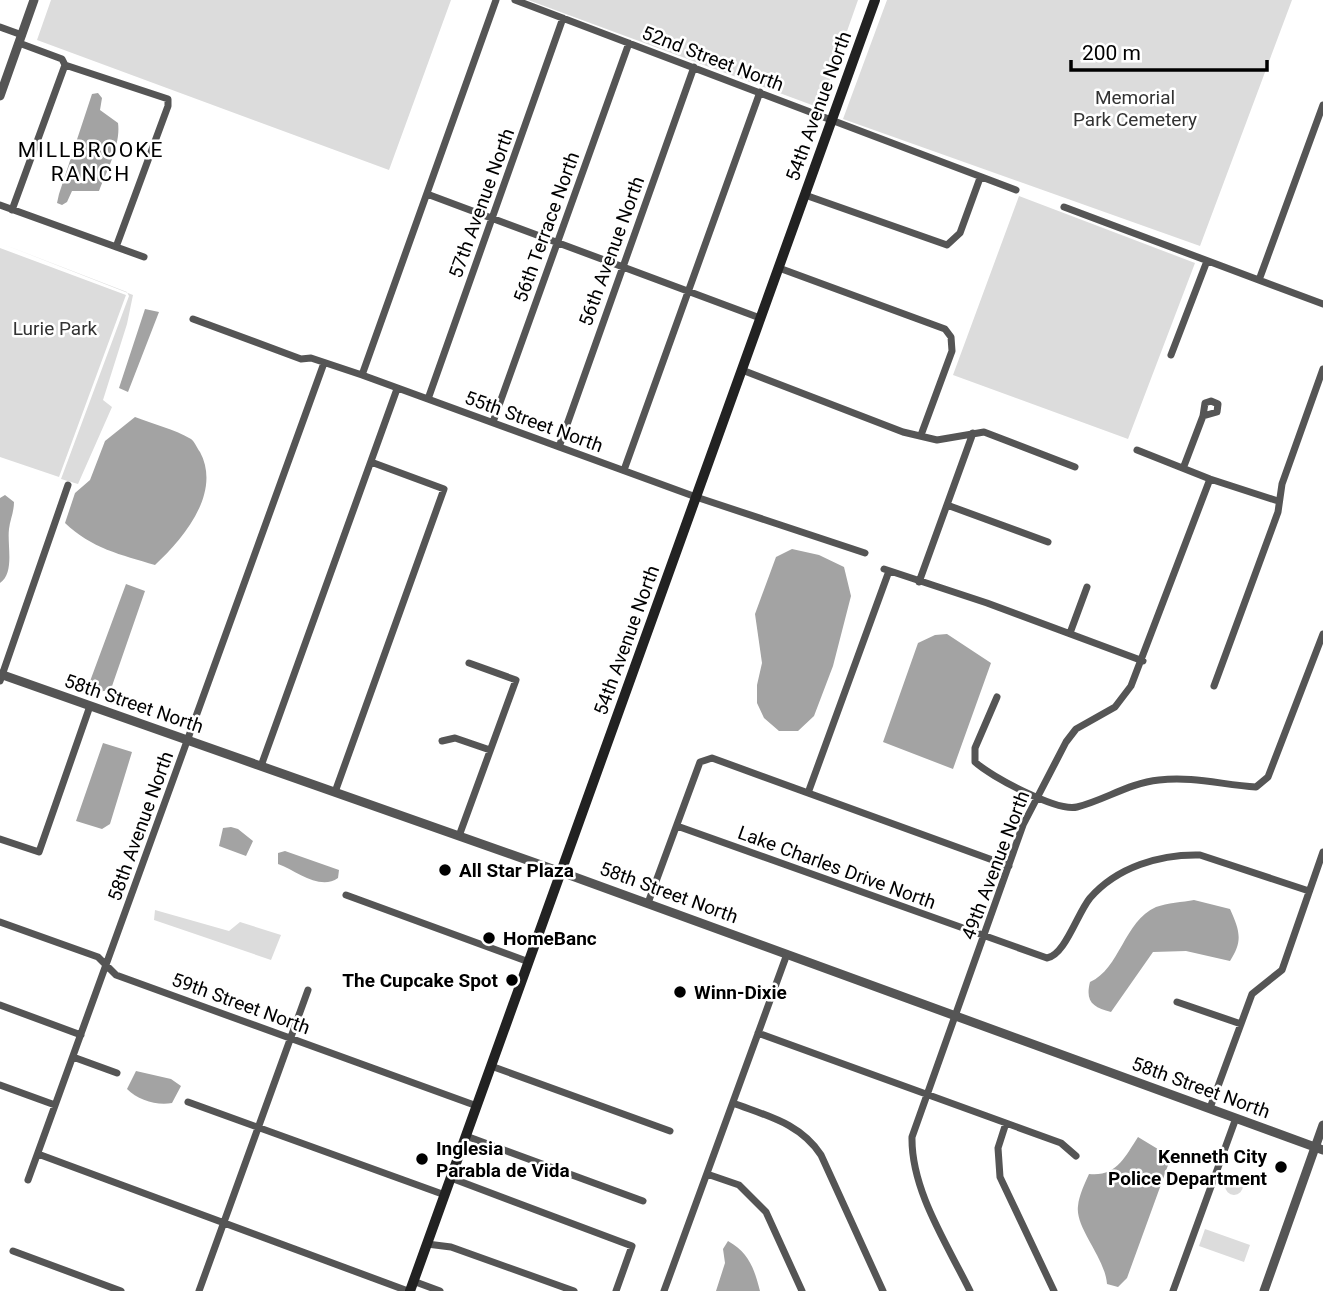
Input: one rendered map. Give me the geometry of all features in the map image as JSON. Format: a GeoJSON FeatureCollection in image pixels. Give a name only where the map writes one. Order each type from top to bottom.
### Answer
{"type":"FeatureCollection","features":[{"type":"Feature","properties":{"kind":"main road","name":"54th Avenue North"},"geometry":{"type":"LineString","coordinates":[[411,1288],[875,0]]}},
{"type":"Feature","properties":{"kind":"street"},"geometry":{"type":"LineString","coordinates":[[0,96],[34,0]]}},
{"type":"Feature","properties":{"kind":"street"},"geometry":{"type":"LineString","coordinates":[[362,375],[495,0]]}},
{"type":"Feature","properties":{"kind":"street","name":"52nd Street North"},"geometry":{"type":"LineString","coordinates":[[515,0],[1016,190]]}},
{"type":"Feature","properties":{"kind":"street","name":"57th Avenue North"},"geometry":{"type":"LineString","coordinates":[[428,399],[563,18]]}},
{"type":"Feature","properties":{"kind":"street"},"geometry":{"type":"LineString","coordinates":[[0,27],[62,59],[65,65],[168,99],[168,106],[116,247]]}},
{"type":"Feature","properties":{"kind":"street","name":"56th Terrace North"},"geometry":{"type":"LineString","coordinates":[[492,422],[629,43]]}},
{"type":"Feature","properties":{"kind":"street"},"geometry":{"type":"LineString","coordinates":[[12,210],[65,65]]}},
{"type":"Feature","properties":{"kind":"street","name":"56th Avenue North"},"geometry":{"type":"LineString","coordinates":[[559,447],[694,67]]}},
{"type":"Feature","properties":{"kind":"street"},"geometry":{"type":"LineString","coordinates":[[624,470],[760,92]]}},
{"type":"Feature","properties":{"kind":"street"},"geometry":{"type":"LineString","coordinates":[[1259,279],[1323,104]]}},
{"type":"Feature","properties":{"kind":"street"},"geometry":{"type":"LineString","coordinates":[[805,195],[947,245],[960,233],[980,178]]}},
{"type":"Feature","properties":{"kind":"street"},"geometry":{"type":"LineString","coordinates":[[428,194],[761,318]]}},
{"type":"Feature","properties":{"kind":"street"},"geometry":{"type":"LineString","coordinates":[[0,205],[144,257]]}},
{"type":"Feature","properties":{"kind":"street"},"geometry":{"type":"LineString","coordinates":[[1064,207],[1323,304]]}},
{"type":"Feature","properties":{"kind":"street"},"geometry":{"type":"LineString","coordinates":[[1171,355],[1207,261]]}},
{"type":"Feature","properties":{"kind":"street"},"geometry":{"type":"LineString","coordinates":[[779,268],[945,329],[951,337],[952,351],[922,435]]}},
{"type":"Feature","properties":{"kind":"street","name":"55th Street North"},"geometry":{"type":"LineString","coordinates":[[193,319],[301,359],[362,375],[696,497],[865,553]]}},
{"type":"Feature","properties":{"kind":"street","name":"58th Avenue North"},"geometry":{"type":"LineString","coordinates":[[28,1180],[324,363]]}},
{"type":"Feature","properties":{"kind":"street"},"geometry":{"type":"LineString","coordinates":[[1214,685],[1278,512],[1278,501],[1323,369]]}},
{"type":"Feature","properties":{"kind":"street"},"geometry":{"type":"LineString","coordinates":[[742,370],[903,432],[937,440],[984,432],[1076,467]]}},
{"type":"Feature","properties":{"kind":"street"},"geometry":{"type":"LineString","coordinates":[[261,766],[397,389]]}},
{"type":"Feature","properties":{"kind":"street"},"geometry":{"type":"LineString","coordinates":[[1184,466],[1203,416]]}},
{"type":"Feature","properties":{"kind":"street"},"geometry":{"type":"LineString","coordinates":[[919,582],[973,433]]}},
{"type":"Feature","properties":{"kind":"street"},"geometry":{"type":"LineString","coordinates":[[1137,450],[1184,466],[1210,479],[1278,501]]}},
{"type":"Feature","properties":{"kind":"street"},"geometry":{"type":"LineString","coordinates":[[335,792],[444,489],[371,462]]}},
{"type":"Feature","properties":{"kind":"street","name":"49th Avenue North"},"geometry":{"type":"LineString","coordinates":[[970,1291],[917,1179],[911,1159],[912,1137],[1009,866],[1038,797],[1066,741],[1084,722],[1115,707],[1124,699],[1143,661],[1210,479]]}},
{"type":"Feature","properties":{"kind":"street"},"geometry":{"type":"LineString","coordinates":[[1,676],[68,485]]}},
{"type":"Feature","properties":{"kind":"street"},"geometry":{"type":"LineString","coordinates":[[947,505],[1048,542]]}},
{"type":"Feature","properties":{"kind":"street"},"geometry":{"type":"LineString","coordinates":[[808,793],[886,570],[1143,661]]}},
{"type":"Feature","properties":{"kind":"street"},"geometry":{"type":"LineString","coordinates":[[1070,633],[1087,587]]}},
{"type":"Feature","properties":{"kind":"street"},"geometry":{"type":"LineString","coordinates":[[997,697],[975,748],[975,762],[1038,797],[1064,808],[1076,807],[1110,792],[1158,780],[1198,778],[1256,787],[1268,777],[1323,634]]}},
{"type":"Feature","properties":{"kind":"street"},"geometry":{"type":"LineString","coordinates":[[459,836],[516,680],[469,663]]}},
{"type":"Feature","properties":{"kind":"street","name":"58th Street North"},"geometry":{"type":"LineString","coordinates":[[1,676],[648,903],[1319,1148]]}},
{"type":"Feature","properties":{"kind":"street"},"geometry":{"type":"LineString","coordinates":[[0,839],[39,852],[90,706]]}},
{"type":"Feature","properties":{"kind":"street"},"geometry":{"type":"LineString","coordinates":[[442,741],[455,737],[490,750]]}},
{"type":"Feature","properties":{"kind":"street"},"geometry":{"type":"LineString","coordinates":[[648,903],[700,762],[712,758],[1009,866]]}},
{"type":"Feature","properties":{"kind":"street","name":"Lake Charles Drive North"},"geometry":{"type":"LineString","coordinates":[[677,826],[1040,957],[1054,957],[1059,953],[1080,911],[1107,883],[1142,863],[1182,855],[1212,858],[1309,891]]}},
{"type":"Feature","properties":{"kind":"street"},"geometry":{"type":"LineString","coordinates":[[1210,1108],[1252,994],[1282,970],[1323,852]]}},
{"type":"Feature","properties":{"kind":"street"},"geometry":{"type":"LineString","coordinates":[[346,895],[529,962]]}},
{"type":"Feature","properties":{"kind":"street","name":"59th Street North"},"geometry":{"type":"LineString","coordinates":[[0,922],[97,957],[116,975],[477,1106]]}},
{"type":"Feature","properties":{"kind":"street"},"geometry":{"type":"LineString","coordinates":[[664,1291],[787,954]]}},
{"type":"Feature","properties":{"kind":"street"},"geometry":{"type":"LineString","coordinates":[[199,1291],[307,990]]}},
{"type":"Feature","properties":{"kind":"street"},"geometry":{"type":"LineString","coordinates":[[1177,1002],[1241,1024]]}},
{"type":"Feature","properties":{"kind":"street"},"geometry":{"type":"LineString","coordinates":[[0,1005],[81,1035]]}},
{"type":"Feature","properties":{"kind":"street"},"geometry":{"type":"LineString","coordinates":[[758,1033],[1061,1143],[1076,1156]]}},
{"type":"Feature","properties":{"kind":"street"},"geometry":{"type":"LineString","coordinates":[[73,1057],[117,1073]]}},
{"type":"Feature","properties":{"kind":"street"},"geometry":{"type":"LineString","coordinates":[[491,1066],[670,1130]]}},
{"type":"Feature","properties":{"kind":"street"},"geometry":{"type":"LineString","coordinates":[[0,1086],[55,1105]]}},
{"type":"Feature","properties":{"kind":"street"},"geometry":{"type":"LineString","coordinates":[[188,1102],[444,1195]]}},
{"type":"Feature","properties":{"kind":"street"},"geometry":{"type":"LineString","coordinates":[[733,1103],[796,1127],[810,1138],[883,1291]]}},
{"type":"Feature","properties":{"kind":"street"},"geometry":{"type":"LineString","coordinates":[[1173,1291],[1236,1118]]}},
{"type":"Feature","properties":{"kind":"street"},"geometry":{"type":"LineString","coordinates":[[1006,1123],[998,1148],[1000,1177],[1054,1291]]}},
{"type":"Feature","properties":{"kind":"street"},"geometry":{"type":"LineString","coordinates":[[1264,1291],[1319,1148],[1323,1125]]}},
{"type":"Feature","properties":{"kind":"street"},"geometry":{"type":"LineString","coordinates":[[466,1136],[643,1201]]}},
{"type":"Feature","properties":{"kind":"street"},"geometry":{"type":"LineString","coordinates":[[38,1154],[223,1224],[411,1288],[440,1291]]}},
{"type":"Feature","properties":{"kind":"street"},"geometry":{"type":"LineString","coordinates":[[707,1174],[740,1185],[766,1212],[802,1291]]}},
{"type":"Feature","properties":{"kind":"street"},"geometry":{"type":"LineString","coordinates":[[451,1178],[632,1245],[616,1291]]}},
{"type":"Feature","properties":{"kind":"street"},"geometry":{"type":"LineString","coordinates":[[427,1244],[451,1247],[574,1291]]}},
{"type":"Feature","properties":{"kind":"street"},"geometry":{"type":"LineString","coordinates":[[13,1251],[121,1291]]}},
{"type":"Feature","properties":{"kind":"green space"},"geometry":{"type":"Polygon","coordinates":[[[51,0],[451,0],[389,170],[37,40],[51,0]]]}},
{"type":"Feature","properties":{"kind":"green space"},"geometry":{"type":"Polygon","coordinates":[[[528,0],[858,0],[820,108],[528,0]]]}},
{"type":"Feature","properties":{"kind":"green space","name":"Memorial Park Cemetery"},"geometry":{"type":"Polygon","coordinates":[[[887,0],[1292,0],[1200,246],[843,119],[887,0]]]}},
{"type":"Feature","properties":{"kind":"green space"},"geometry":{"type":"Polygon","coordinates":[[[1019,196],[1195,263],[1128,439],[953,375],[1019,196]]]}},
{"type":"Feature","properties":{"kind":"green space"},"geometry":{"type":"Polygon","coordinates":[[[0,243],[127,292],[127,293],[0,243]]]}},
{"type":"Feature","properties":{"kind":"green space","name":"Lurie Park"},"geometry":{"type":"Polygon","coordinates":[[[0,248],[126,295],[59,477],[0,457],[0,248]]]}},
{"type":"Feature","properties":{"kind":"green space"},"geometry":{"type":"Polygon","coordinates":[[[127,293],[133,295],[127,324],[103,400],[112,407],[78,484],[61,479],[129,296],[127,293]]]}},
{"type":"Feature","properties":{"kind":"green space"},"geometry":{"type":"Polygon","coordinates":[[[155,910],[229,931],[240,922],[281,935],[271,960],[154,920],[155,910]]]}},
{"type":"Feature","properties":{"kind":"green space"},"geometry":{"type":"Polygon","coordinates":[[[1234,1177],[1240,1180],[1243,1186],[1240,1192],[1234,1195],[1228,1192],[1225,1186],[1228,1180],[1234,1177]]]}},
{"type":"Feature","properties":{"kind":"green space"},"geometry":{"type":"Polygon","coordinates":[[[1205,1229],[1250,1245],[1244,1262],[1199,1246],[1205,1229]]]}},
{"type":"Feature","properties":{"kind":"shaded area"},"geometry":{"type":"Polygon","coordinates":[[[98,93],[102,98],[100,110],[118,123],[113,157],[99,191],[72,191],[67,202],[62,205],[57,203],[59,194],[92,94],[98,93]]]}},
{"type":"Feature","properties":{"kind":"shaded area"},"geometry":{"type":"Polygon","coordinates":[[[145,309],[159,312],[128,392],[119,388],[145,309]]]}},
{"type":"Feature","properties":{"kind":"shaded area"},"geometry":{"type":"Polygon","coordinates":[[[135,417],[191,439],[206,468],[203,499],[196,514],[177,542],[155,565],[96,545],[65,523],[75,493],[90,480],[105,441],[135,417]]]}},
{"type":"Feature","properties":{"kind":"shaded area"},"geometry":{"type":"Polygon","coordinates":[[[5,495],[14,502],[14,506],[9,529],[9,566],[0,583],[0,498],[5,495]]]}},
{"type":"Feature","properties":{"kind":"shaded area"},"geometry":{"type":"Polygon","coordinates":[[[792,549],[819,555],[844,567],[851,596],[833,666],[814,716],[798,731],[779,731],[764,718],[757,703],[757,685],[762,663],[755,614],[776,557],[792,549]]]}},
{"type":"Feature","properties":{"kind":"shaded area"},"geometry":{"type":"Polygon","coordinates":[[[126,584],[145,591],[111,689],[100,692],[89,684],[126,584]]]}},
{"type":"Feature","properties":{"kind":"shaded area"},"geometry":{"type":"Polygon","coordinates":[[[947,634],[991,663],[953,769],[883,742],[918,643],[935,635],[947,634]]]}},
{"type":"Feature","properties":{"kind":"shaded area"},"geometry":{"type":"Polygon","coordinates":[[[103,743],[132,752],[110,824],[102,829],[76,821],[103,743]]]}},
{"type":"Feature","properties":{"kind":"shaded area"},"geometry":{"type":"Polygon","coordinates":[[[231,827],[253,841],[246,856],[219,846],[223,828],[231,827]]]}},
{"type":"Feature","properties":{"kind":"shaded area"},"geometry":{"type":"Polygon","coordinates":[[[285,851],[339,870],[338,878],[316,881],[278,864],[278,853],[285,851]]]}},
{"type":"Feature","properties":{"kind":"shaded area"},"geometry":{"type":"Polygon","coordinates":[[[1194,900],[1230,909],[1239,936],[1237,948],[1230,961],[1186,951],[1153,952],[1111,1012],[1092,1003],[1089,994],[1090,982],[1108,967],[1136,923],[1156,907],[1194,900]]]}},
{"type":"Feature","properties":{"kind":"shaded area"},"geometry":{"type":"Polygon","coordinates":[[[136,1071],[171,1079],[181,1086],[172,1103],[148,1101],[127,1089],[136,1071]]]}},
{"type":"Feature","properties":{"kind":"shaded area"},"geometry":{"type":"Polygon","coordinates":[[[1138,1137],[1171,1157],[1127,1278],[1118,1287],[1107,1284],[1101,1264],[1081,1224],[1078,1206],[1089,1174],[1113,1169],[1138,1137]]]}},
{"type":"Feature","properties":{"kind":"shaded area"},"geometry":{"type":"Polygon","coordinates":[[[728,1241],[750,1262],[760,1291],[716,1291],[725,1263],[723,1249],[728,1241]]]}},
{"type":"Feature","properties":{"kind":"place","name":"All Star Plaza"},"geometry":{"type":"Point","coordinates":[445,870]}},
{"type":"Feature","properties":{"kind":"place","name":"HomeBanc"},"geometry":{"type":"Point","coordinates":[489,938]}},
{"type":"Feature","properties":{"kind":"place","name":"The Cupcake Spot"},"geometry":{"type":"Point","coordinates":[512,980]}},
{"type":"Feature","properties":{"kind":"place","name":"Winn-Dixie"},"geometry":{"type":"Point","coordinates":[680,992]}},
{"type":"Feature","properties":{"kind":"place","name":"Inglesia Parabla de Vida"},"geometry":{"type":"Point","coordinates":[422,1159]}},
{"type":"Feature","properties":{"kind":"place","name":"Kenneth City Police Department"},"geometry":{"type":"Point","coordinates":[1281,1167]}},
{"type":"Feature","properties":{"kind":"district","name":"MILLBROOKE RANCH"},"geometry":{"type":"Point","coordinates":[91,162]}}]}
